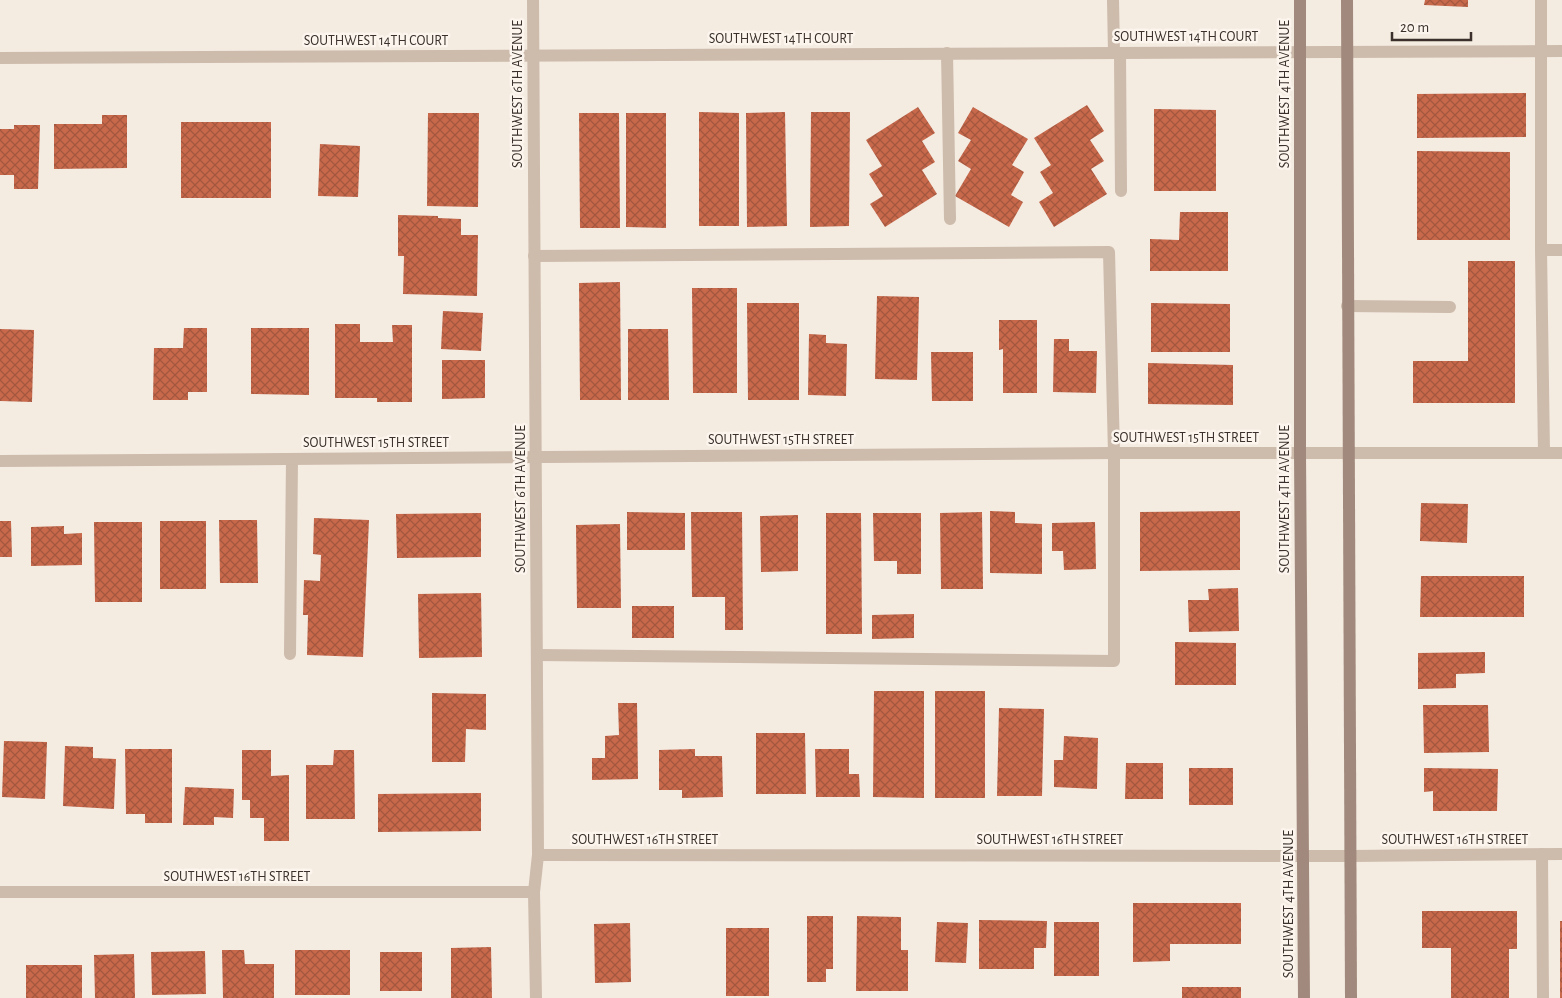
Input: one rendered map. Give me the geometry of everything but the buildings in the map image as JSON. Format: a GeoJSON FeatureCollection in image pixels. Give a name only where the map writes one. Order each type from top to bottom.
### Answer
{"type":"FeatureCollection","features":[{"type":"Feature","properties":{"kind":"main road","name":"SOUTHWEST 4TH AVENUE"},"geometry":{"type":"LineString","coordinates":[[1300,0],[1300,454],[1304,998]]}},
{"type":"Feature","properties":{"kind":"main road"},"geometry":{"type":"LineString","coordinates":[[1347,0],[1351,998]]}},
{"type":"Feature","properties":{"kind":"street","name":"SOUTHWEST 6TH AVENUE"},"geometry":{"type":"LineString","coordinates":[[533,0],[538,855],[534,892],[536,998]]}},
{"type":"Feature","properties":{"kind":"street"},"geometry":{"type":"LineString","coordinates":[[1113,0],[1117,53],[1121,191]]}},
{"type":"Feature","properties":{"kind":"street"},"geometry":{"type":"LineString","coordinates":[[1541,0],[1541,250],[1544,453]]}},
{"type":"Feature","properties":{"kind":"street","name":"SOUTHWEST 14TH COURT"},"geometry":{"type":"LineString","coordinates":[[0,58],[1562,51]]}},
{"type":"Feature","properties":{"kind":"street"},"geometry":{"type":"LineString","coordinates":[[947,53],[950,219]]}},
{"type":"Feature","properties":{"kind":"street"},"geometry":{"type":"LineString","coordinates":[[1541,250],[1562,250]]}},
{"type":"Feature","properties":{"kind":"street"},"geometry":{"type":"LineString","coordinates":[[534,256],[1109,252],[1114,453],[1114,661],[537,655]]}},
{"type":"Feature","properties":{"kind":"street"},"geometry":{"type":"LineString","coordinates":[[1347,306],[1450,307]]}},
{"type":"Feature","properties":{"kind":"street","name":"SOUTHWEST 15TH STREET"},"geometry":{"type":"LineString","coordinates":[[0,461],[1114,453],[1562,453]]}},
{"type":"Feature","properties":{"kind":"street"},"geometry":{"type":"LineString","coordinates":[[290,654],[292,459]]}},
{"type":"Feature","properties":{"kind":"street"},"geometry":{"type":"LineString","coordinates":[[1542,854],[1543,998]]}},
{"type":"Feature","properties":{"kind":"street","name":"SOUTHWEST 16TH STREET"},"geometry":{"type":"LineString","coordinates":[[538,855],[1351,856],[1562,854]]}},
{"type":"Feature","properties":{"kind":"street","name":"SOUTHWEST 16TH STREET"},"geometry":{"type":"LineString","coordinates":[[0,892],[534,892]]}}]}
